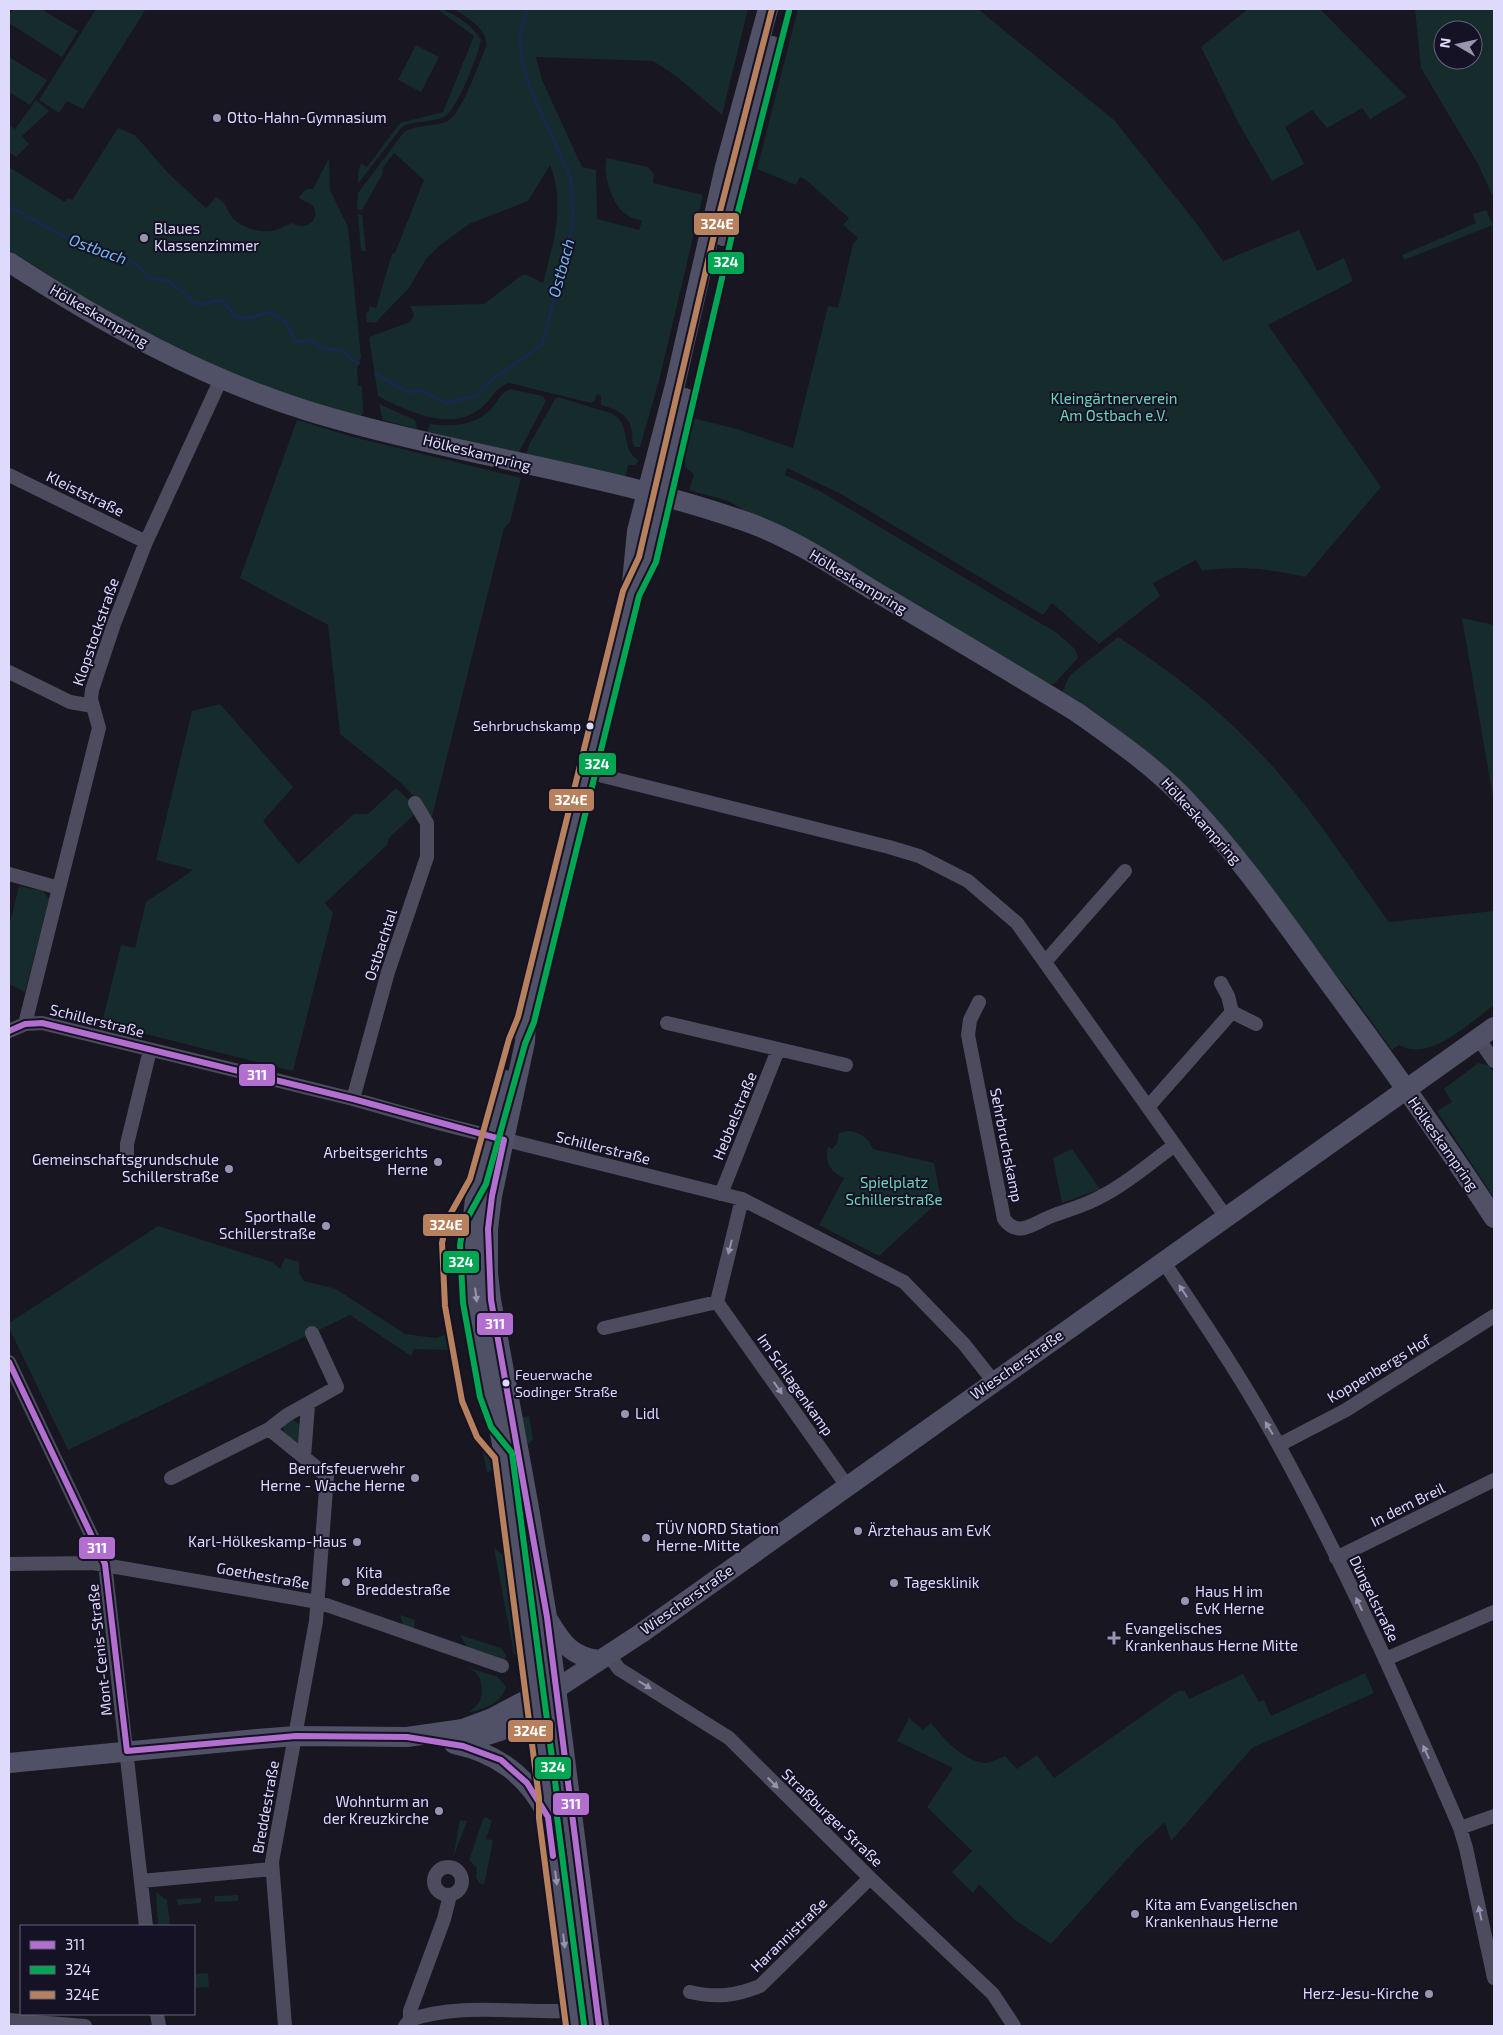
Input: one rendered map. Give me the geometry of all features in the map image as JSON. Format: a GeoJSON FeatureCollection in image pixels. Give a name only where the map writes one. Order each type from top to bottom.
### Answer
{"type":"FeatureCollection","features":[{"type":"Feature","properties":{"kind":"main road"},"geometry":{"type":"LineString","coordinates":[[598,2018],[547,1617],[491,1300],[488,1274],[489,1217],[497,1138],[516,1041],[526,1020],[631,592],[646,560],[654,494],[675,385],[725,167],[768,9]]}},
{"type":"Feature","properties":{"kind":"main road"},"geometry":{"type":"LineString","coordinates":[[654,494],[724,233],[781,9]]}},
{"type":"Feature","properties":{"kind":"main road","name":"Hölkeskampring"},"geometry":{"type":"LineString","coordinates":[[10,266],[120,330],[220,379],[310,411],[479,455],[654,494],[750,523],[783,538],[1051,696],[1118,740],[1186,800],[1227,846],[1406,1090],[1494,1218]]}},
{"type":"Feature","properties":{"kind":"main road","name":"Wiescherstraße"},"geometry":{"type":"LineString","coordinates":[[536,1702],[604,1657],[847,1486],[1486,1033]]}},
{"type":"Feature","properties":{"kind":"main road"},"geometry":{"type":"LineString","coordinates":[[497,1138],[475,1197],[472,1235],[474,1281],[505,1466],[548,1797],[548,1817],[574,2019]]}},
{"type":"Feature","properties":{"kind":"main road"},"geometry":{"type":"LineString","coordinates":[[547,1617],[574,1653],[583,1658],[604,1657]]}},
{"type":"Feature","properties":{"kind":"main road"},"geometry":{"type":"LineString","coordinates":[[407,1737],[453,1731],[473,1726],[536,1702]]}},
{"type":"Feature","properties":{"kind":"main road"},"geometry":{"type":"LineString","coordinates":[[450,1743],[502,1732],[536,1702]]}},
{"type":"Feature","properties":{"kind":"main road"},"geometry":{"type":"LineString","coordinates":[[9,1763],[296,1736],[407,1737],[450,1743],[487,1754],[511,1768],[536,1796],[548,1817]]}},
{"type":"Feature","properties":{"kind":"street","name":"Klopstockstraße"},"geometry":{"type":"LineString","coordinates":[[25,1024],[99,728],[93,706],[92,690],[114,624],[146,542],[220,379]]}},
{"type":"Feature","properties":{"kind":"street","name":"Kleiststraße"},"geometry":{"type":"LineString","coordinates":[[9,475],[146,542]]}},
{"type":"Feature","properties":{"kind":"street"},"geometry":{"type":"LineString","coordinates":[[9,672],[70,702],[93,706]]}},
{"type":"Feature","properties":{"kind":"street"},"geometry":{"type":"LineString","coordinates":[[586,772],[919,856],[968,881],[1017,923],[1226,1216]]}},
{"type":"Feature","properties":{"kind":"street","name":"Ostbachtal"},"geometry":{"type":"LineString","coordinates":[[353,1099],[388,972],[427,857],[427,823],[415,803]]}},
{"type":"Feature","properties":{"kind":"street"},"geometry":{"type":"LineString","coordinates":[[1046,962],[1125,871]]}},
{"type":"Feature","properties":{"kind":"street"},"geometry":{"type":"LineString","coordinates":[[9,874],[59,888]]}},
{"type":"Feature","properties":{"kind":"street"},"geometry":{"type":"LineString","coordinates":[[1221,983],[1228,996],[1232,1012],[1256,1024]]}},
{"type":"Feature","properties":{"kind":"street","name":"Sehrbruchskamp"},"geometry":{"type":"LineString","coordinates":[[979,1002],[970,1020],[968,1035],[1004,1219],[1008,1224],[1021,1229],[1035,1226],[1047,1218],[1102,1197],[1175,1145]]}},
{"type":"Feature","properties":{"kind":"street"},"geometry":{"type":"LineString","coordinates":[[1148,1107],[1232,1012]]}},
{"type":"Feature","properties":{"kind":"street"},"geometry":{"type":"LineString","coordinates":[[667,1023],[846,1065]]}},
{"type":"Feature","properties":{"kind":"street","name":"Schillerstraße"},"geometry":{"type":"LineString","coordinates":[[9,1031],[25,1024],[42,1024],[353,1099],[497,1138],[742,1200],[904,1282],[964,1344],[994,1382]]}},
{"type":"Feature","properties":{"kind":"street"},"geometry":{"type":"LineString","coordinates":[[1486,1033],[1494,1061]]}},
{"type":"Feature","properties":{"kind":"street","name":"Schillerstraße"},"geometry":{"type":"LineString","coordinates":[[127,1157],[127,1144],[150,1050]]}},
{"type":"Feature","properties":{"kind":"street","name":"Hebbelstraße"},"geometry":{"type":"LineString","coordinates":[[721,1194],[778,1050]]}},
{"type":"Feature","properties":{"kind":"street"},"geometry":{"type":"LineString","coordinates":[[604,1328],[716,1302],[742,1200]]}},
{"type":"Feature","properties":{"kind":"street","name":"Düngelstraße"},"geometry":{"type":"LineString","coordinates":[[1163,1261],[1232,1366],[1279,1445],[1386,1659],[1460,1828],[1494,1978]]}},
{"type":"Feature","properties":{"kind":"street","name":"Im Schlagenkamp"},"geometry":{"type":"LineString","coordinates":[[716,1302],[847,1486]]}},
{"type":"Feature","properties":{"kind":"street","name":"Koppenbergs Hof"},"geometry":{"type":"LineString","coordinates":[[1279,1445],[1346,1410],[1494,1316]]}},
{"type":"Feature","properties":{"kind":"street"},"geometry":{"type":"LineString","coordinates":[[171,1478],[269,1429],[287,1414],[308,1405],[315,1398],[337,1388],[312,1334]]}},
{"type":"Feature","properties":{"kind":"street","name":"Mont-Cenis-Straße"},"geometry":{"type":"LineString","coordinates":[[9,1362],[106,1564],[146,1925]]}},
{"type":"Feature","properties":{"kind":"street"},"geometry":{"type":"LineString","coordinates":[[304,1457],[308,1405]]}},
{"type":"Feature","properties":{"kind":"street","name":"Breddestraße"},"geometry":{"type":"LineString","coordinates":[[269,1429],[304,1457],[328,1470],[318,1602],[272,1868],[286,2026]]}},
{"type":"Feature","properties":{"kind":"street","name":"In dem Breil"},"geometry":{"type":"LineString","coordinates":[[1336,1558],[1494,1480]]}},
{"type":"Feature","properties":{"kind":"street","name":"Goethestraße"},"geometry":{"type":"LineString","coordinates":[[9,1564],[86,1562],[106,1564],[318,1602],[502,1666]]}},
{"type":"Feature","properties":{"kind":"street"},"geometry":{"type":"LineString","coordinates":[[1386,1659],[1494,1612]]}},
{"type":"Feature","properties":{"kind":"street","name":"Straßburger Straße"},"geometry":{"type":"LineString","coordinates":[[604,1657],[619,1669],[729,1738],[870,1878],[992,1994],[1014,2026]]}},
{"type":"Feature","properties":{"kind":"street"},"geometry":{"type":"LineString","coordinates":[[1460,1828],[1494,1816]]}},
{"type":"Feature","properties":{"kind":"street"},"geometry":{"type":"LineString","coordinates":[[141,1881],[272,1868]]}},
{"type":"Feature","properties":{"kind":"street","name":"Harannistraße"},"geometry":{"type":"LineString","coordinates":[[690,1992],[713,1997],[760,1986],[870,1878]]}},
{"type":"Feature","properties":{"kind":"street"},"geometry":{"type":"LineString","coordinates":[[450,1895],[444,1919],[407,2023],[442,2014],[471,2011],[574,2019],[598,2018]]}},
{"type":"Feature","properties":{"kind":"street"},"geometry":{"type":"LineString","coordinates":[[9,2020],[85,2026]]}},
{"type":"Feature","properties":{"kind":"green space"},"geometry":{"type":"Polygon","coordinates":[[[13,9],[41,9],[78,31],[62,57],[9,23],[9,15],[13,9]]]}},
{"type":"Feature","properties":{"kind":"green space"},"geometry":{"type":"Polygon","coordinates":[[[96,9],[146,9],[83,109],[67,101],[59,113],[39,100],[96,9]]]}},
{"type":"Feature","properties":{"kind":"green space"},"geometry":{"type":"Polygon","coordinates":[[[437,9],[449,12],[462,20],[474,30],[481,40],[466,82],[455,105],[444,117],[412,123],[402,127],[358,184],[358,173],[361,163],[367,167],[400,123],[443,112],[474,36],[437,9]]]}},
{"type":"Feature","properties":{"kind":"green space"},"geometry":{"type":"Polygon","coordinates":[[[454,9],[748,9],[722,115],[676,76],[653,61],[536,57],[542,80],[582,167],[596,170],[597,219],[639,230],[642,221],[633,218],[620,209],[612,196],[607,179],[607,158],[648,167],[654,174],[653,183],[703,195],[659,381],[640,447],[635,447],[634,445],[631,426],[625,417],[617,411],[601,405],[601,396],[597,394],[595,400],[591,403],[509,383],[500,387],[481,408],[469,415],[456,419],[429,417],[415,413],[378,396],[369,337],[410,322],[414,315],[410,306],[484,304],[522,275],[527,275],[543,283],[554,239],[557,195],[550,165],[528,201],[469,224],[439,246],[426,259],[409,288],[375,323],[367,322],[366,312],[368,313],[370,306],[376,308],[392,254],[395,253],[424,180],[394,153],[382,169],[383,173],[362,210],[357,209],[358,193],[404,132],[409,129],[446,122],[458,110],[464,100],[486,47],[486,41],[481,29],[454,9]]]}},
{"type":"Feature","properties":{"kind":"green space","name":"Kleingärtnerverein Am Ostbach e.V."},"geometry":{"type":"Polygon","coordinates":[[[798,9],[978,9],[1114,120],[1197,224],[1223,261],[1299,230],[1317,271],[1344,258],[1353,281],[1268,325],[1381,487],[1305,577],[1254,569],[1228,568],[1202,571],[1196,560],[1153,583],[1160,596],[1099,644],[1052,603],[1043,615],[841,494],[787,468],[785,475],[818,490],[1057,633],[1075,649],[1078,658],[1055,683],[1048,685],[728,501],[689,490],[694,474],[685,467],[685,458],[681,452],[689,417],[737,429],[793,448],[828,306],[838,308],[853,244],[858,238],[843,225],[849,218],[806,180],[800,177],[796,185],[757,169],[798,9]]]}},
{"type":"Feature","properties":{"kind":"green space"},"geometry":{"type":"Polygon","coordinates":[[[1248,9],[1320,9],[1407,97],[1370,119],[1362,108],[1327,128],[1312,110],[1285,127],[1304,164],[1272,181],[1239,124],[1201,47],[1248,9]]]}},
{"type":"Feature","properties":{"kind":"green space"},"geometry":{"type":"Polygon","coordinates":[[[1415,9],[1494,9],[1494,199],[1478,164],[1421,68],[1415,9]]]}},
{"type":"Feature","properties":{"kind":"green space"},"geometry":{"type":"Polygon","coordinates":[[[416,45],[439,57],[421,92],[398,80],[416,45]]]}},
{"type":"Feature","properties":{"kind":"green space"},"geometry":{"type":"Polygon","coordinates":[[[9,57],[47,80],[30,105],[9,92],[9,57]]]}},
{"type":"Feature","properties":{"kind":"green space"},"geometry":{"type":"Polygon","coordinates":[[[36,100],[49,111],[22,136],[29,144],[16,157],[9,152],[9,125],[15,129],[36,100]]]}},
{"type":"Feature","properties":{"kind":"green space"},"geometry":{"type":"Polygon","coordinates":[[[118,128],[135,135],[169,174],[206,208],[216,197],[224,203],[237,222],[248,228],[260,231],[274,230],[293,223],[301,226],[310,224],[313,221],[315,217],[314,208],[299,197],[306,189],[313,189],[329,158],[330,190],[348,227],[361,357],[357,368],[358,386],[362,386],[363,414],[360,416],[299,399],[220,368],[117,319],[9,250],[9,167],[65,202],[68,198],[72,200],[118,128]]]}},
{"type":"Feature","properties":{"kind":"green space"},"geometry":{"type":"Polygon","coordinates":[[[1486,210],[1493,225],[1404,260],[1402,255],[1476,223],[1473,214],[1486,210]]]}},
{"type":"Feature","properties":{"kind":"green space"},"geometry":{"type":"Polygon","coordinates":[[[358,214],[362,215],[366,251],[361,251],[358,214]]]}},
{"type":"Feature","properties":{"kind":"green space"},"geometry":{"type":"Polygon","coordinates":[[[510,389],[543,396],[546,401],[518,454],[427,432],[430,424],[455,425],[479,419],[492,408],[504,392],[510,389]]]}},
{"type":"Feature","properties":{"kind":"green space"},"geometry":{"type":"Polygon","coordinates":[[[558,397],[613,414],[619,419],[625,430],[629,450],[638,460],[636,465],[628,465],[625,479],[526,455],[529,445],[555,399],[558,397]]]}},
{"type":"Feature","properties":{"kind":"green space"},"geometry":{"type":"Polygon","coordinates":[[[379,404],[415,420],[417,429],[383,420],[379,404]]]}},
{"type":"Feature","properties":{"kind":"green space"},"geometry":{"type":"Polygon","coordinates":[[[297,420],[353,437],[521,478],[510,522],[504,528],[429,828],[417,800],[401,783],[340,734],[328,625],[240,578],[297,420]]]}},
{"type":"Feature","properties":{"kind":"green space"},"geometry":{"type":"Polygon","coordinates":[[[1462,618],[1494,625],[1494,803],[1462,618]]]}},
{"type":"Feature","properties":{"kind":"green space"},"geometry":{"type":"Polygon","coordinates":[[[1118,637],[1161,666],[1201,697],[1257,750],[1305,806],[1389,922],[1494,911],[1494,1005],[1462,1030],[1436,1045],[1423,1049],[1411,1049],[1399,1045],[1392,1050],[1350,992],[1308,942],[1251,861],[1062,692],[1070,675],[1118,637]]]}},
{"type":"Feature","properties":{"kind":"green space"},"geometry":{"type":"Polygon","coordinates":[[[220,704],[293,787],[263,821],[298,864],[354,814],[368,814],[396,788],[411,802],[417,812],[389,838],[387,845],[325,903],[333,913],[293,1071],[102,1023],[121,945],[135,948],[146,902],[193,870],[156,860],[192,711],[220,704]]]}},
{"type":"Feature","properties":{"kind":"green space"},"geometry":{"type":"Polygon","coordinates":[[[19,886],[43,891],[49,899],[25,992],[9,984],[9,927],[19,886]]]}},
{"type":"Feature","properties":{"kind":"green space"},"geometry":{"type":"Polygon","coordinates":[[[1478,1063],[1488,1065],[1494,1072],[1494,1198],[1437,1111],[1452,1102],[1444,1089],[1478,1063]]]}},
{"type":"Feature","properties":{"kind":"green space","name":"Spielplatz Schillerstraße"},"geometry":{"type":"Polygon","coordinates":[[[848,1131],[863,1136],[869,1141],[873,1149],[934,1163],[941,1199],[879,1256],[819,1225],[844,1178],[835,1173],[829,1166],[827,1157],[828,1146],[832,1149],[837,1143],[839,1133],[848,1131]]]}},
{"type":"Feature","properties":{"kind":"green space"},"geometry":{"type":"Polygon","coordinates":[[[1072,1149],[1100,1189],[1062,1203],[1053,1158],[1072,1149]]]}},
{"type":"Feature","properties":{"kind":"green space"},"geometry":{"type":"Polygon","coordinates":[[[464,1214],[466,1235],[456,1247],[458,1229],[464,1214]]]}},
{"type":"Feature","properties":{"kind":"green space"},"geometry":{"type":"Polygon","coordinates":[[[158,1226],[272,1262],[280,1269],[285,1258],[299,1262],[299,1273],[304,1281],[336,1289],[405,1334],[435,1338],[449,1334],[452,1350],[414,1349],[411,1356],[350,1315],[68,1450],[9,1328],[9,1323],[158,1226]]]}},
{"type":"Feature","properties":{"kind":"green space"},"geometry":{"type":"Polygon","coordinates":[[[482,1390],[490,1433],[481,1416],[477,1400],[482,1390]]]}},
{"type":"Feature","properties":{"kind":"green space"},"geometry":{"type":"Polygon","coordinates":[[[529,1416],[533,1439],[529,1444],[518,1419],[529,1416]]]}},
{"type":"Feature","properties":{"kind":"green space"},"geometry":{"type":"Polygon","coordinates":[[[292,1419],[301,1425],[300,1442],[297,1443],[284,1432],[283,1426],[292,1419]]]}},
{"type":"Feature","properties":{"kind":"green space"},"geometry":{"type":"Polygon","coordinates":[[[479,1433],[497,1455],[496,1467],[487,1473],[479,1433]]]}},
{"type":"Feature","properties":{"kind":"green space"},"geometry":{"type":"Polygon","coordinates":[[[494,1548],[503,1555],[508,1565],[520,1654],[514,1654],[494,1548]]]}},
{"type":"Feature","properties":{"kind":"green space"},"geometry":{"type":"Polygon","coordinates":[[[400,1615],[415,1620],[414,1630],[403,1625],[400,1615]]]}},
{"type":"Feature","properties":{"kind":"green space"},"geometry":{"type":"Polygon","coordinates":[[[460,1635],[501,1648],[506,1655],[505,1661],[468,1649],[460,1635]]]}},
{"type":"Feature","properties":{"kind":"green space"},"geometry":{"type":"Polygon","coordinates":[[[467,1667],[498,1677],[506,1687],[504,1693],[495,1702],[485,1708],[468,1713],[479,1703],[482,1687],[476,1673],[467,1667]]]}},
{"type":"Feature","properties":{"kind":"green space"},"geometry":{"type":"Polygon","coordinates":[[[1365,1673],[1374,1693],[1252,1748],[1171,1841],[1165,1822],[1138,1847],[1051,1944],[1015,1920],[979,1884],[973,1893],[952,1872],[972,1851],[927,1807],[953,1768],[897,1741],[909,1718],[923,1730],[931,1723],[962,1754],[978,1762],[986,1763],[1005,1756],[1017,1769],[1037,1755],[1054,1778],[1178,1691],[1185,1691],[1189,1699],[1243,1674],[1259,1702],[1264,1700],[1271,1716],[1365,1673]]]}},
{"type":"Feature","properties":{"kind":"green space"},"geometry":{"type":"Polygon","coordinates":[[[550,1750],[568,1894],[574,1902],[586,2001],[583,2003],[578,1998],[550,1750]]]}},
{"type":"Feature","properties":{"kind":"green space"},"geometry":{"type":"Polygon","coordinates":[[[486,1817],[492,1821],[486,1839],[493,1840],[484,1885],[479,1883],[476,1877],[477,1868],[469,1860],[483,1819],[486,1817]]]}},
{"type":"Feature","properties":{"kind":"green space"},"geometry":{"type":"Polygon","coordinates":[[[460,1820],[467,1821],[453,1858],[460,1820]]]}},
{"type":"Feature","properties":{"kind":"green space"},"geometry":{"type":"Polygon","coordinates":[[[156,1892],[167,1900],[170,1925],[158,1925],[156,1892]]]}},
{"type":"Feature","properties":{"kind":"green space"},"geometry":{"type":"Polygon","coordinates":[[[238,1895],[238,1901],[215,1902],[215,1896],[238,1895]]]}},
{"type":"Feature","properties":{"kind":"green space"},"geometry":{"type":"Polygon","coordinates":[[[201,1898],[201,1903],[178,1905],[177,1899],[201,1898]]]}},
{"type":"Feature","properties":{"kind":"green space"},"geometry":{"type":"Polygon","coordinates":[[[208,1973],[209,1987],[195,1988],[195,1974],[208,1973]]]}},
{"type":"Feature","properties":{"kind":"waterway","name":"Ostbach"},"geometry":{"type":"LineString","coordinates":[[376,374],[407,392],[423,391],[446,403],[478,395],[486,384],[542,345],[571,233],[573,210],[571,179],[531,90],[521,58],[520,34],[527,9]]}},
{"type":"Feature","properties":{"kind":"waterway","name":"Ostbach"},"geometry":{"type":"LineString","coordinates":[[9,206],[76,243],[92,247],[102,254],[114,253],[123,257],[136,264],[149,278],[169,281],[195,303],[200,305],[218,300],[224,302],[235,316],[241,318],[253,317],[269,312],[286,322],[296,342],[311,340],[321,348],[341,350],[358,363]]}},
{"type":"Feature","properties":{"kind":"transit line","name":"324E"},"geometry":{"type":"LineString","coordinates":[[566,2026],[495,1458],[477,1437],[462,1401],[445,1306],[442,1243],[447,1220],[470,1179],[509,1039],[518,1017],[623,591],[639,557],[715,231],[772,9]]}},
{"type":"Feature","properties":{"kind":"transit line","name":"324"},"geometry":{"type":"LineString","coordinates":[[584,2025],[557,1816],[557,1796],[512,1453],[491,1427],[480,1397],[463,1303],[460,1245],[463,1226],[486,1184],[525,1044],[534,1022],[639,596],[656,562],[732,235],[789,11]]}},
{"type":"Feature","properties":{"kind":"transit line","name":"311"},"geometry":{"type":"LineString","coordinates":[[9,1031],[25,1024],[42,1023],[353,1099],[504,1140]]}},
{"type":"Feature","properties":{"kind":"transit line","name":"311"},"geometry":{"type":"LineString","coordinates":[[504,1140],[492,1196],[488,1229],[491,1300],[547,1617],[599,2026]]}},
{"type":"Feature","properties":{"kind":"transit line","name":"311"},"geometry":{"type":"LineString","coordinates":[[9,1362],[105,1564],[127,1751]]}},
{"type":"Feature","properties":{"kind":"transit line","name":"311"},"geometry":{"type":"LineString","coordinates":[[127,1751],[296,1736],[407,1737],[463,1746],[501,1760],[527,1783],[548,1817],[553,1856]]}},
{"type":"Feature","properties":{"kind":"place","name":"Otto-Hahn-Gymnasium"},"geometry":{"type":"Point","coordinates":[217,118]}},
{"type":"Feature","properties":{"kind":"place","name":"Blaues Klassenzimmer"},"geometry":{"type":"Point","coordinates":[144,238]}},
{"type":"Feature","properties":{"kind":"place","name":"Sehrbruchskamp"},"geometry":{"type":"Point","coordinates":[590,726]}},
{"type":"Feature","properties":{"kind":"place","name":"Arbeitsgerichts Herne"},"geometry":{"type":"Point","coordinates":[438,1162]}},
{"type":"Feature","properties":{"kind":"place","name":"Gemeinschaftsgrundschule Schillerstraße"},"geometry":{"type":"Point","coordinates":[229,1169]}},
{"type":"Feature","properties":{"kind":"place","name":"Sporthalle Schillerstraße"},"geometry":{"type":"Point","coordinates":[326,1226]}},
{"type":"Feature","properties":{"kind":"place","name":"Feuerwache Sodinger Straße"},"geometry":{"type":"Point","coordinates":[506,1383]}},
{"type":"Feature","properties":{"kind":"place","name":"Lidl"},"geometry":{"type":"Point","coordinates":[625,1414]}},
{"type":"Feature","properties":{"kind":"place","name":"Berufsfeuerwehr Herne - Wache Herne"},"geometry":{"type":"Point","coordinates":[415,1478]}},
{"type":"Feature","properties":{"kind":"place","name":"Ärztehaus am EvK"},"geometry":{"type":"Point","coordinates":[858,1531]}},
{"type":"Feature","properties":{"kind":"place","name":"TÜV NORD Station Herne-Mitte"},"geometry":{"type":"Point","coordinates":[646,1538]}},
{"type":"Feature","properties":{"kind":"place","name":"Karl-Hölkeskamp-Haus"},"geometry":{"type":"Point","coordinates":[357,1542]}},
{"type":"Feature","properties":{"kind":"place","name":"Kita Breddestraße"},"geometry":{"type":"Point","coordinates":[346,1582]}},
{"type":"Feature","properties":{"kind":"place","name":"Tagesklinik"},"geometry":{"type":"Point","coordinates":[894,1583]}},
{"type":"Feature","properties":{"kind":"place","name":"Haus H im EvK Herne"},"geometry":{"type":"Point","coordinates":[1185,1601]}},
{"type":"Feature","properties":{"kind":"place","name":"Evangelisches Krankenhaus Herne Mitte"},"geometry":{"type":"Point","coordinates":[1114,1638]}},
{"type":"Feature","properties":{"kind":"place","name":"Wohnturm an der Kreuzkirche"},"geometry":{"type":"Point","coordinates":[439,1811]}},
{"type":"Feature","properties":{"kind":"place","name":"Kita am Evangelischen Krankenhaus Herne"},"geometry":{"type":"Point","coordinates":[1135,1914]}},
{"type":"Feature","properties":{"kind":"place","name":"Herz-Jesu-Kirche"},"geometry":{"type":"Point","coordinates":[1429,1994]}}]}
